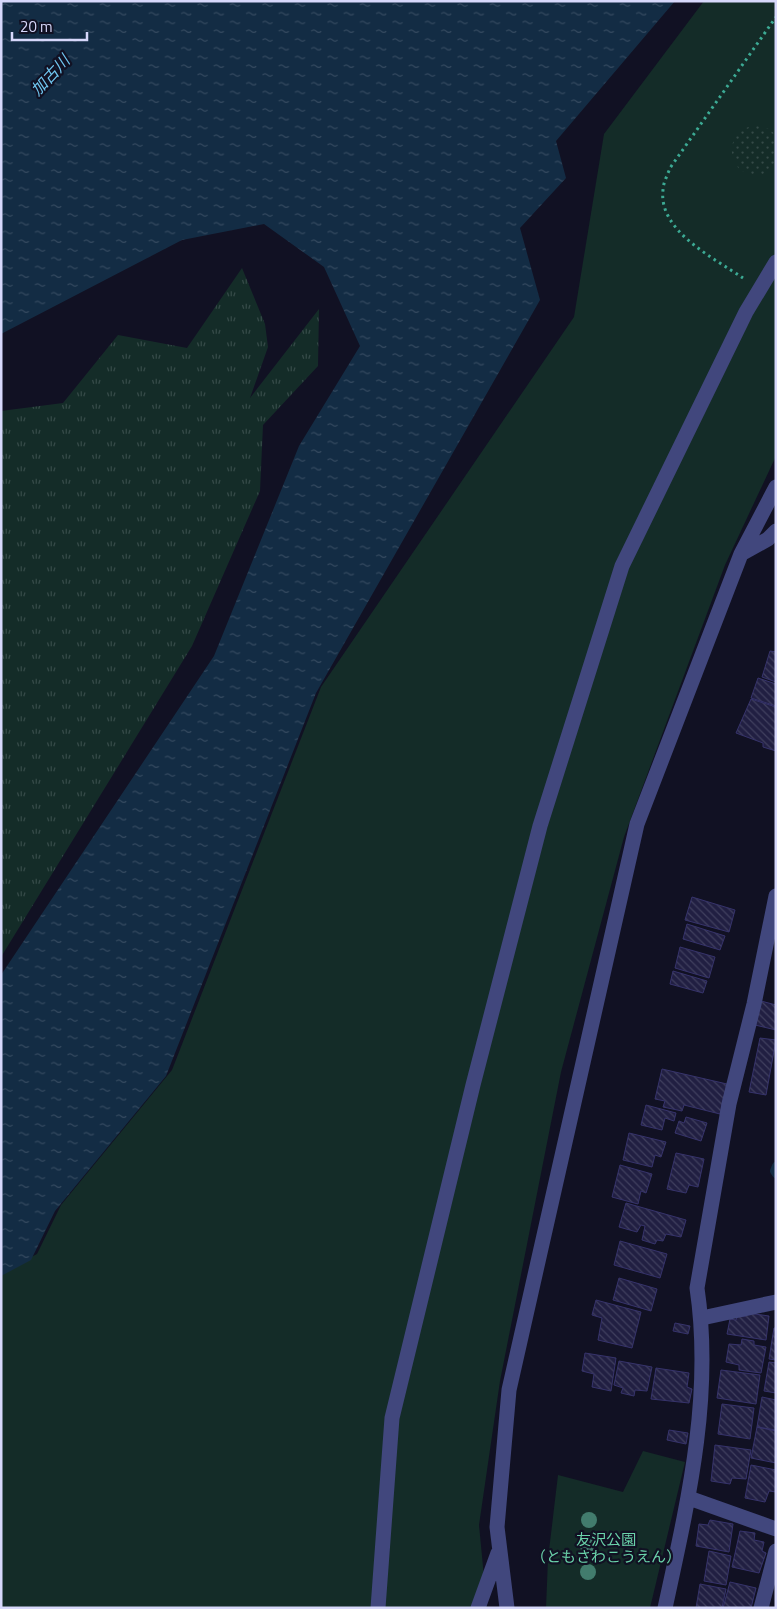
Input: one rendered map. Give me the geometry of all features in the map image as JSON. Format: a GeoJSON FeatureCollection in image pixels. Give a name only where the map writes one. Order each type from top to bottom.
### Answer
{"type":"FeatureCollection","features":[{"type":"Feature","properties":{"kind":"street"},"geometry":{"type":"LineString","coordinates":[[378,1608],[392,1418],[473,1085],[540,826],[622,566],[746,312],[776,262]]}},
{"type":"Feature","properties":{"kind":"street"},"geometry":{"type":"LineString","coordinates":[[507,1608],[497,1527],[509,1390],[637,824],[741,554],[776,487]]}},
{"type":"Feature","properties":{"kind":"street"},"geometry":{"type":"LineString","coordinates":[[741,554],[768,539],[776,531]]}},
{"type":"Feature","properties":{"kind":"street"},"geometry":{"type":"LineString","coordinates":[[666,1608],[689,1498],[700,1426],[702,1318],[697,1288],[728,1114],[754,1004],[776,896]]}},
{"type":"Feature","properties":{"kind":"street"},"geometry":{"type":"LineString","coordinates":[[702,1318],[776,1302]]}},
{"type":"Feature","properties":{"kind":"street"},"geometry":{"type":"LineString","coordinates":[[689,1498],[776,1529]]}},
{"type":"Feature","properties":{"kind":"street"},"geometry":{"type":"LineString","coordinates":[[478,1608],[499,1548]]}},
{"type":"Feature","properties":{"kind":"street"},"geometry":{"type":"LineString","coordinates":[[760,1608],[776,1551]]}},
{"type":"Feature","properties":{"kind":"path"},"geometry":{"type":"LineString","coordinates":[[760,289],[681,236],[666,212],[662,190],[670,168],[776,17]]}},
{"type":"Feature","properties":{"kind":"green space"},"geometry":{"type":"Polygon","coordinates":[[[704,1],[776,1],[776,456],[725,565],[624,837],[561,1072],[500,1381],[479,1525],[487,1608],[1,1608],[1,1273],[37,1254],[61,1205],[172,1070],[321,687],[574,317],[604,134],[704,1]]]}},
{"type":"Feature","properties":{"kind":"green space"},"geometry":{"type":"Polygon","coordinates":[[[754,125],[769,129],[776,135],[776,166],[772,170],[759,175],[740,170],[735,163],[732,149],[733,143],[740,132],[754,125]]]}},
{"type":"Feature","properties":{"kind":"green space"},"geometry":{"type":"Polygon","coordinates":[[[242,268],[265,324],[268,347],[250,398],[319,309],[318,366],[263,425],[260,491],[192,646],[1,957],[1,411],[63,403],[118,335],[187,348],[242,268]]]}},
{"type":"Feature","properties":{"kind":"green space","name":"友沢公園 （ともさわこうえん）"},"geometry":{"type":"Polygon","coordinates":[[[643,1451],[685,1462],[650,1608],[546,1608],[548,1559],[558,1475],[623,1492],[643,1451]]]}},
{"type":"Feature","properties":{"kind":"water","name":"加古川"},"geometry":{"type":"Polygon","coordinates":[[[1,1],[675,1],[556,141],[566,178],[520,228],[540,300],[316,693],[166,1076],[55,1211],[31,1260],[1,1276],[1,975],[214,656],[299,446],[360,346],[324,267],[264,224],[182,240],[1,334],[1,1]]]}},
{"type":"Feature","properties":{"kind":"building"},"geometry":{"type":"Polygon","coordinates":[[[770,651],[776,652],[776,682],[762,677],[770,651]]]}},
{"type":"Feature","properties":{"kind":"building"},"geometry":{"type":"Polygon","coordinates":[[[758,678],[776,684],[776,706],[751,698],[758,678]]]}},
{"type":"Feature","properties":{"kind":"building"},"geometry":{"type":"Polygon","coordinates":[[[751,699],[776,707],[776,751],[763,747],[763,743],[736,733],[751,699]]]}},
{"type":"Feature","properties":{"kind":"building"},"geometry":{"type":"Polygon","coordinates":[[[692,897],[735,910],[729,932],[685,920],[692,897]]]}},
{"type":"Feature","properties":{"kind":"building"},"geometry":{"type":"Polygon","coordinates":[[[687,924],[725,936],[720,950],[683,939],[687,924]]]}},
{"type":"Feature","properties":{"kind":"building"},"geometry":{"type":"Polygon","coordinates":[[[680,947],[715,957],[709,978],[675,968],[680,947]]]}},
{"type":"Feature","properties":{"kind":"building"},"geometry":{"type":"Polygon","coordinates":[[[673,971],[707,981],[703,993],[670,984],[673,971]]]}},
{"type":"Feature","properties":{"kind":"building"},"geometry":{"type":"Polygon","coordinates":[[[761,1001],[776,1005],[776,1030],[755,1025],[761,1001]]]}},
{"type":"Feature","properties":{"kind":"building"},"geometry":{"type":"Polygon","coordinates":[[[760,1038],[776,1040],[766,1095],[749,1092],[760,1038]]]}},
{"type":"Feature","properties":{"kind":"building"},"geometry":{"type":"Polygon","coordinates":[[[662,1069],[727,1084],[720,1114],[684,1105],[682,1111],[663,1107],[665,1101],[655,1099],[662,1069]]]}},
{"type":"Feature","properties":{"kind":"building"},"geometry":{"type":"Polygon","coordinates":[[[646,1105],[676,1113],[674,1121],[665,1118],[662,1130],[641,1125],[646,1105]]]}},
{"type":"Feature","properties":{"kind":"building"},"geometry":{"type":"Polygon","coordinates":[[[686,1117],[707,1123],[701,1141],[675,1133],[679,1121],[684,1123],[686,1117]]]}},
{"type":"Feature","properties":{"kind":"building"},"geometry":{"type":"Polygon","coordinates":[[[629,1133],[666,1142],[661,1157],[655,1155],[652,1167],[623,1160],[629,1133]]]}},
{"type":"Feature","properties":{"kind":"building"},"geometry":{"type":"Polygon","coordinates":[[[676,1153],[704,1159],[698,1187],[689,1185],[686,1193],[667,1189],[676,1153]]]}},
{"type":"Feature","properties":{"kind":"building"},"geometry":{"type":"Polygon","coordinates":[[[620,1165],[652,1174],[646,1193],[641,1191],[638,1204],[612,1197],[620,1165]]]}},
{"type":"Feature","properties":{"kind":"building"},"geometry":{"type":"Polygon","coordinates":[[[626,1203],[686,1220],[681,1237],[666,1234],[663,1241],[657,1240],[655,1244],[642,1240],[645,1226],[641,1225],[637,1232],[619,1227],[626,1203]]]}},
{"type":"Feature","properties":{"kind":"building"},"geometry":{"type":"Polygon","coordinates":[[[620,1241],[667,1254],[660,1278],[614,1265],[620,1241]]]}},
{"type":"Feature","properties":{"kind":"building"},"geometry":{"type":"Polygon","coordinates":[[[619,1278],[657,1289],[651,1311],[613,1300],[619,1278]]]}},
{"type":"Feature","properties":{"kind":"building"},"geometry":{"type":"Polygon","coordinates":[[[596,1300],[641,1312],[632,1348],[598,1340],[602,1318],[592,1315],[596,1300]]]}},
{"type":"Feature","properties":{"kind":"building"},"geometry":{"type":"Polygon","coordinates":[[[748,1313],[769,1316],[766,1340],[727,1334],[730,1319],[736,1320],[737,1316],[746,1316],[748,1313]]]}},
{"type":"Feature","properties":{"kind":"building"},"geometry":{"type":"Polygon","coordinates":[[[675,1323],[690,1326],[688,1334],[673,1331],[675,1323]]]}},
{"type":"Feature","properties":{"kind":"building"},"geometry":{"type":"Polygon","coordinates":[[[774,1328],[776,1328],[776,1360],[769,1359],[774,1328]]]}},
{"type":"Feature","properties":{"kind":"building"},"geometry":{"type":"Polygon","coordinates":[[[742,1339],[754,1341],[754,1345],[766,1347],[761,1373],[739,1370],[739,1365],[726,1362],[729,1344],[741,1345],[742,1339]]]}},
{"type":"Feature","properties":{"kind":"building"},"geometry":{"type":"Polygon","coordinates":[[[585,1353],[616,1358],[611,1391],[592,1387],[594,1374],[582,1371],[585,1353]]]}},
{"type":"Feature","properties":{"kind":"building"},"geometry":{"type":"Polygon","coordinates":[[[619,1361],[652,1367],[647,1391],[635,1390],[634,1396],[621,1393],[623,1388],[614,1385],[619,1361]]]}},
{"type":"Feature","properties":{"kind":"building"},"geometry":{"type":"Polygon","coordinates":[[[769,1362],[776,1363],[776,1393],[764,1391],[769,1362]]]}},
{"type":"Feature","properties":{"kind":"building"},"geometry":{"type":"Polygon","coordinates":[[[656,1368],[689,1373],[687,1387],[692,1389],[689,1403],[651,1399],[656,1368]]]}},
{"type":"Feature","properties":{"kind":"building"},"geometry":{"type":"Polygon","coordinates":[[[721,1370],[760,1375],[756,1404],[717,1398],[721,1370]]]}},
{"type":"Feature","properties":{"kind":"building"},"geometry":{"type":"Polygon","coordinates":[[[762,1397],[776,1400],[776,1430],[757,1427],[762,1397]]]}},
{"type":"Feature","properties":{"kind":"building"},"geometry":{"type":"Polygon","coordinates":[[[722,1404],[754,1408],[750,1439],[718,1434],[722,1404]]]}},
{"type":"Feature","properties":{"kind":"building"},"geometry":{"type":"Polygon","coordinates":[[[757,1427],[776,1431],[776,1463],[751,1458],[757,1427]]]}},
{"type":"Feature","properties":{"kind":"building"},"geometry":{"type":"Polygon","coordinates":[[[669,1430],[688,1433],[686,1444],[667,1440],[669,1430]]]}},
{"type":"Feature","properties":{"kind":"building"},"geometry":{"type":"Polygon","coordinates":[[[715,1445],[751,1450],[746,1479],[732,1478],[730,1484],[711,1481],[715,1445]]]}},
{"type":"Feature","properties":{"kind":"building"},"geometry":{"type":"Polygon","coordinates":[[[751,1465],[776,1470],[776,1492],[769,1491],[765,1502],[745,1498],[751,1465]]]}},
{"type":"Feature","properties":{"kind":"building"},"geometry":{"type":"Polygon","coordinates":[[[710,1520],[733,1524],[729,1552],[696,1546],[699,1524],[708,1525],[710,1520]]]}},
{"type":"Feature","properties":{"kind":"building"},"geometry":{"type":"Polygon","coordinates":[[[740,1531],[755,1533],[754,1540],[764,1542],[762,1551],[766,1553],[759,1573],[732,1567],[740,1531]]]}},
{"type":"Feature","properties":{"kind":"building"},"geometry":{"type":"Polygon","coordinates":[[[709,1551],[731,1556],[726,1585],[704,1581],[709,1551]]]}},
{"type":"Feature","properties":{"kind":"building"},"geometry":{"type":"Polygon","coordinates":[[[730,1582],[756,1588],[751,1608],[723,1608],[730,1582]]]}},
{"type":"Feature","properties":{"kind":"building"},"geometry":{"type":"Polygon","coordinates":[[[700,1584],[726,1589],[722,1608],[696,1608],[700,1584]]]}},
{"type":"Feature","properties":{"kind":"waterway"},"geometry":{"type":"LineString","coordinates":[[776,1166],[774,1171],[776,1174]]}}]}
